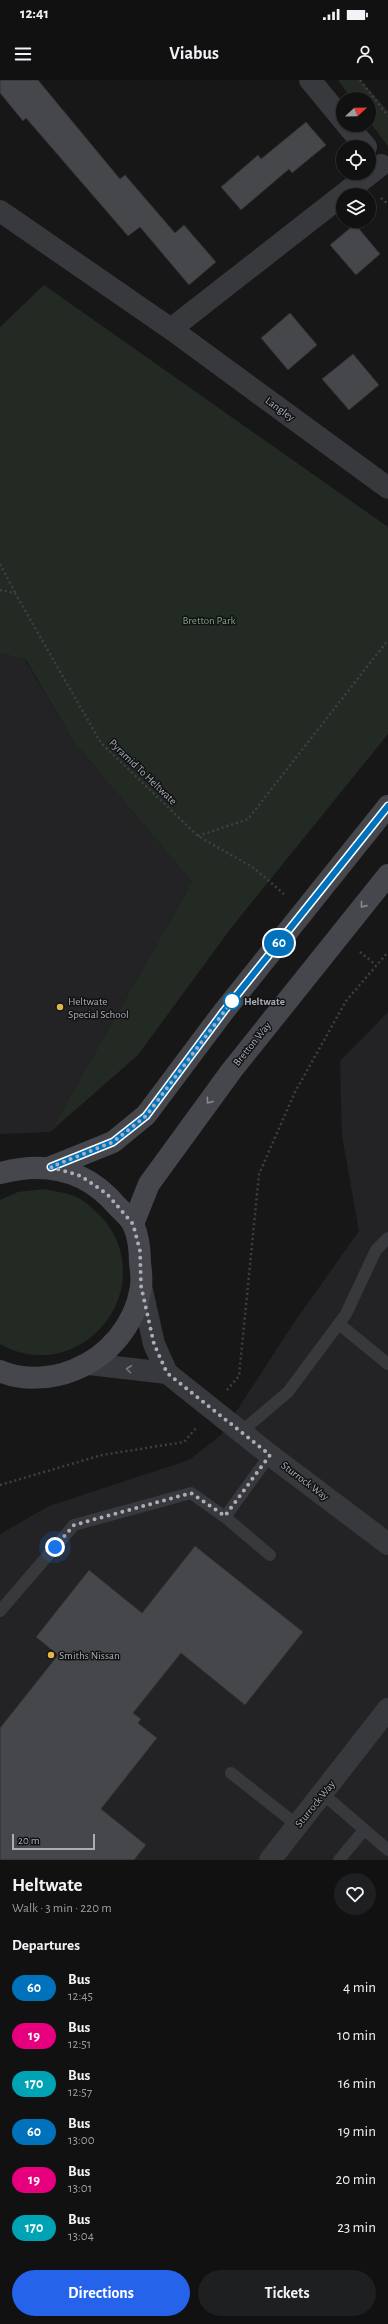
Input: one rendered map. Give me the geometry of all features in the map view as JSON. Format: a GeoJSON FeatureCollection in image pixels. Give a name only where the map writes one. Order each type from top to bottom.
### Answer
{"type":"FeatureCollection","features":[{"type":"Feature","properties":{"kind":"street"},"geometry":{"type":"LineString","coordinates":[[310,80],[336,112]]}},
{"type":"Feature","properties":{"kind":"street"},"geometry":{"type":"LineString","coordinates":[[353,132],[360,140]]}},
{"type":"Feature","properties":{"kind":"street"},"geometry":{"type":"LineString","coordinates":[[171,329],[379,163]]}},
{"type":"Feature","properties":{"kind":"street","name":"Langley"},"geometry":{"type":"LineString","coordinates":[[0,211],[171,329],[388,488]]}},
{"type":"Feature","properties":{"kind":"street"},"geometry":{"type":"LineString","coordinates":[[51,1167],[113,1142],[146,1116],[224,1011],[388,806]]}},
{"type":"Feature","properties":{"kind":"street","name":"Bretton Way"},"geometry":{"type":"LineString","coordinates":[[133,1224],[150,1184],[232,1070],[388,875]]}},
{"type":"Feature","properties":{"kind":"street"},"geometry":{"type":"LineString","coordinates":[[0,1173],[22,1167],[51,1167],[81,1176],[107,1194],[133,1224],[140,1251],[141,1286],[132,1317],[114,1344],[89,1364],[61,1375],[54,1376],[32,1378],[1,1372]]}},
{"type":"Feature","properties":{"kind":"street","name":"Sturrock Way"},"geometry":{"type":"LineString","coordinates":[[141,1286],[154,1344],[167,1373],[270,1455],[388,1544]]}},
{"type":"Feature","properties":{"kind":"street"},"geometry":{"type":"LineString","coordinates":[[89,1364],[167,1373]]}},
{"type":"Feature","properties":{"kind":"street","name":"Sturrock Way"},"geometry":{"type":"LineString","coordinates":[[270,1860],[388,1710]]}},
{"type":"Feature","properties":{"kind":"lane"},"geometry":{"type":"LineString","coordinates":[[241,1432],[288,1392],[346,1314],[376,1250],[388,1238]]}},
{"type":"Feature","properties":{"kind":"lane"},"geometry":{"type":"LineString","coordinates":[[339,1324],[388,1364]]}},
{"type":"Feature","properties":{"kind":"lane"},"geometry":{"type":"LineString","coordinates":[[225,1516],[270,1455]]}},
{"type":"Feature","properties":{"kind":"lane"},"geometry":{"type":"LineString","coordinates":[[0,1611],[74,1525],[191,1493],[225,1516],[270,1555]]}},
{"type":"Feature","properties":{"kind":"lane"},"geometry":{"type":"LineString","coordinates":[[231,1774],[297,1825]]}},
{"type":"Feature","properties":{"kind":"lane"},"geometry":{"type":"LineString","coordinates":[[323,1794],[388,1850]]}},
{"type":"Feature","properties":{"kind":"lane"},"geometry":{"type":"LineString","coordinates":[[339,1860],[364,1830]]}},
{"type":"Feature","properties":{"kind":"path"},"geometry":{"type":"LineString","coordinates":[[360,80],[388,116]]}},
{"type":"Feature","properties":{"kind":"path","name":"Pyramid To Heltwate"},"geometry":{"type":"LineString","coordinates":[[0,564],[101,743],[198,836],[254,868],[286,896]]}},
{"type":"Feature","properties":{"kind":"path"},"geometry":{"type":"LineString","coordinates":[[0,590],[15,593]]}},
{"type":"Feature","properties":{"kind":"path"},"geometry":{"type":"LineString","coordinates":[[198,836],[248,819],[388,640]]}},
{"type":"Feature","properties":{"kind":"path"},"geometry":{"type":"LineString","coordinates":[[239,1376],[259,1174],[295,1092],[346,1001],[388,952]]}},
{"type":"Feature","properties":{"kind":"path"},"geometry":{"type":"LineString","coordinates":[[0,1485],[102,1455],[184,1442]]}},
{"type":"Feature","properties":{"kind":"shaded area","name":"Heltwate Special School"},"geometry":{"type":"Polygon","coordinates":[[[0,653],[25,660],[74,742],[192,882],[50,1132],[0,1134],[0,653]]]}},
{"type":"Feature","properties":{"kind":"shaded area"},"geometry":{"type":"Polygon","coordinates":[[[388,1012],[388,1860],[0,1860],[0,1534],[49,1506],[189,1460],[221,1435],[295,1321],[359,1231],[342,1136],[340,1061],[388,1012]]]}},
{"type":"Feature","properties":{"kind":"green space"},"geometry":{"type":"Polygon","coordinates":[[[338,80],[360,80],[371,92],[347,92],[338,80]]]}},
{"type":"Feature","properties":{"kind":"green space"},"geometry":{"type":"Polygon","coordinates":[[[376,98],[388,111],[388,146],[376,130],[376,98]]]}},
{"type":"Feature","properties":{"kind":"green space","name":"Bretton Park"},"geometry":{"type":"Polygon","coordinates":[[[44,285],[388,527],[388,734],[231,928],[138,1055],[50,1132],[192,882],[74,742],[26,660],[0,653],[0,327],[44,285]]]}},
{"type":"Feature","properties":{"kind":"green space"},"geometry":{"type":"Polygon","coordinates":[[[44,1189],[65,1193],[81,1199],[98,1213],[105,1221],[120,1248],[123,1276],[117,1303],[103,1326],[82,1343],[57,1353],[29,1354],[0,1344],[0,1200],[18,1192],[44,1189]]]}},
{"type":"Feature","properties":{"kind":"building"},"geometry":{"type":"Polygon","coordinates":[[[0,80],[38,80],[120,179],[125,175],[175,233],[184,225],[216,262],[189,285],[140,227],[128,236],[26,118],[23,121],[0,93],[0,80]]]}},
{"type":"Feature","properties":{"kind":"building"},"geometry":{"type":"Polygon","coordinates":[[[306,122],[326,145],[292,173],[289,169],[241,210],[221,187],[258,155],[261,159],[306,122]]]}},
{"type":"Feature","properties":{"kind":"building"},"geometry":{"type":"Polygon","coordinates":[[[350,228],[358,228],[380,254],[356,275],[330,245],[350,228]]]}},
{"type":"Feature","properties":{"kind":"building"},"geometry":{"type":"Polygon","coordinates":[[[290,313],[317,345],[288,370],[261,338],[290,313]]]}},
{"type":"Feature","properties":{"kind":"building"},"geometry":{"type":"Polygon","coordinates":[[[353,354],[379,385],[349,410],[322,379],[353,354]]]}},
{"type":"Feature","properties":{"kind":"building"},"geometry":{"type":"Polygon","coordinates":[[[195,1546],[303,1632],[245,1705],[181,1653],[133,1713],[141,1719],[138,1723],[157,1738],[101,1809],[146,1845],[134,1860],[0,1860],[0,1728],[58,1655],[36,1637],[89,1570],[142,1613],[195,1546]]]}},
{"type":"Feature","properties":{"kind":"bus line","name":"60"},"geometry":{"type":"LineString","coordinates":[[51,1167],[113,1142],[146,1116],[224,1011],[388,806]]}},
{"type":"Feature","properties":{"kind":"place","name":"Heltwate"},"geometry":{"type":"Point","coordinates":[232,1001]}},
{"type":"Feature","properties":{"kind":"place","name":"Heltwate Special School"},"geometry":{"type":"Point","coordinates":[60,1007]}},
{"type":"Feature","properties":{"kind":"place","name":"Smiths Nissan"},"geometry":{"type":"Point","coordinates":[51,1655]}},
{"type":"Feature","properties":{"kind":"route"},"geometry":{"type":"LineString","coordinates":[[55,1547],[74,1525],[191,1493],[225,1516],[270,1455],[167,1373],[154,1344],[141,1286],[140,1251],[133,1224],[107,1194],[81,1176],[51,1167],[113,1142],[146,1116],[233,1000],[232,1001]]}}]}
